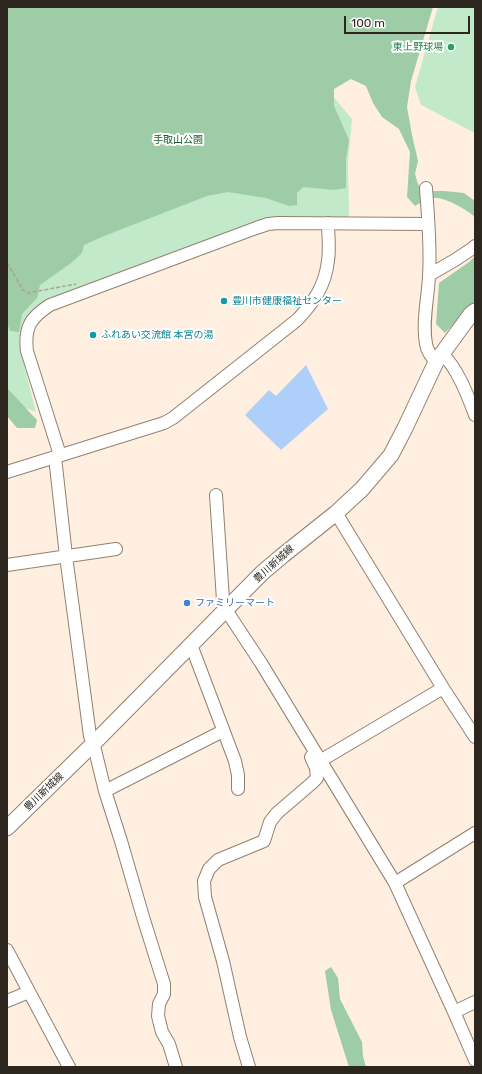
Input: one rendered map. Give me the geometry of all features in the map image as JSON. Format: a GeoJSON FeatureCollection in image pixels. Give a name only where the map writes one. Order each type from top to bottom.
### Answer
{"type":"FeatureCollection","features":[{"type":"Feature","properties":{"kind":"main road","name":"豊川新城線"},"geometry":{"type":"LineString","coordinates":[[7,828],[93,744],[262,573],[336,513],[362,489],[391,455],[439,358],[471,314],[475,311]]}},
{"type":"Feature","properties":{"kind":"street"},"geometry":{"type":"LineString","coordinates":[[426,188],[430,242],[430,275],[425,326],[426,344],[430,354],[448,360],[454,368],[475,415]]}},
{"type":"Feature","properties":{"kind":"street"},"geometry":{"type":"LineString","coordinates":[[7,472],[164,423],[173,418],[297,320],[308,308],[317,296],[325,279],[328,260],[328,223]]}},
{"type":"Feature","properties":{"kind":"street"},"geometry":{"type":"LineString","coordinates":[[176,1067],[169,1044],[162,1032],[158,1016],[159,1004],[164,994],[164,984],[105,791],[90,736],[66,556],[58,456],[26,346],[27,332],[31,322],[38,313],[50,305],[268,224],[428,224]]}},
{"type":"Feature","properties":{"kind":"street"},"geometry":{"type":"LineString","coordinates":[[430,275],[475,246]]}},
{"type":"Feature","properties":{"kind":"street"},"geometry":{"type":"LineString","coordinates":[[216,495],[223,600],[226,610],[261,663],[395,883],[475,1060]]}},
{"type":"Feature","properties":{"kind":"street"},"geometry":{"type":"LineString","coordinates":[[336,513],[443,688],[475,736]]}},
{"type":"Feature","properties":{"kind":"street"},"geometry":{"type":"LineString","coordinates":[[7,565],[116,549]]}},
{"type":"Feature","properties":{"kind":"street"},"geometry":{"type":"LineString","coordinates":[[190,646],[193,650],[235,761],[238,775],[238,789]]}},
{"type":"Feature","properties":{"kind":"street"},"geometry":{"type":"LineString","coordinates":[[249,1067],[240,1037],[223,961],[205,897],[204,881],[208,869],[218,860],[264,841],[270,822],[273,818],[316,778],[316,768],[310,754],[260,674],[258,668],[261,663]]}},
{"type":"Feature","properties":{"kind":"street"},"geometry":{"type":"LineString","coordinates":[[320,761],[443,688]]}},
{"type":"Feature","properties":{"kind":"street"},"geometry":{"type":"LineString","coordinates":[[105,791],[223,731]]}},
{"type":"Feature","properties":{"kind":"street"},"geometry":{"type":"LineString","coordinates":[[395,883],[475,834]]}},
{"type":"Feature","properties":{"kind":"street"},"geometry":{"type":"LineString","coordinates":[[7,950],[69,1067]]}},
{"type":"Feature","properties":{"kind":"street"},"geometry":{"type":"LineString","coordinates":[[7,1001],[29,992]]}},
{"type":"Feature","properties":{"kind":"street"},"geometry":{"type":"LineString","coordinates":[[454,1012],[475,1002]]}},
{"type":"Feature","properties":{"kind":"path"},"geometry":{"type":"LineString","coordinates":[[7,263],[23,290],[27,293],[78,283]]}},
{"type":"Feature","properties":{"kind":"green space","name":"手取山公園"},"geometry":{"type":"Polygon","coordinates":[[[7,7],[433,7],[411,81],[407,107],[418,161],[415,174],[422,191],[464,193],[475,201],[475,217],[455,204],[443,199],[428,199],[415,206],[407,197],[410,152],[399,129],[382,117],[373,103],[366,86],[351,79],[334,89],[334,106],[349,140],[346,159],[346,188],[334,190],[303,187],[297,193],[297,205],[289,206],[266,198],[228,192],[207,196],[104,236],[84,245],[82,253],[71,263],[40,285],[37,298],[22,314],[19,332],[10,331],[7,323],[7,7]]]}},
{"type":"Feature","properties":{"kind":"green space","name":"東上野球場"},"geometry":{"type":"Polygon","coordinates":[[[438,7],[475,7],[475,133],[421,105],[415,87],[438,7]]]}},
{"type":"Feature","properties":{"kind":"green space","name":"手取山公園"},"geometry":{"type":"Polygon","coordinates":[[[319,80],[352,119],[348,162],[349,215],[345,219],[280,219],[43,302],[23,322],[19,340],[36,412],[7,401],[7,112],[319,80]]]}},
{"type":"Feature","properties":{"kind":"green space"},"geometry":{"type":"Polygon","coordinates":[[[475,256],[475,301],[445,333],[436,324],[439,283],[469,262],[475,256]]]}},
{"type":"Feature","properties":{"kind":"green space"},"geometry":{"type":"Polygon","coordinates":[[[7,388],[37,420],[35,428],[17,428],[7,416],[7,388]]]}},
{"type":"Feature","properties":{"kind":"green space"},"geometry":{"type":"Polygon","coordinates":[[[331,967],[338,978],[340,999],[362,1042],[363,1056],[366,1067],[349,1067],[331,1010],[325,971],[331,967]]]}},
{"type":"Feature","properties":{"kind":"water"},"geometry":{"type":"Polygon","coordinates":[[[306,365],[328,409],[281,450],[245,415],[269,390],[276,396],[306,365]]]}},
{"type":"Feature","properties":{"kind":"place","name":"東上野球場"},"geometry":{"type":"Point","coordinates":[451,47]}},
{"type":"Feature","properties":{"kind":"place","name":"豊川市健康福祉センター"},"geometry":{"type":"Point","coordinates":[224,301]}},
{"type":"Feature","properties":{"kind":"place","name":"ふれあい交流館 本宮の湯"},"geometry":{"type":"Point","coordinates":[93,335]}},
{"type":"Feature","properties":{"kind":"place","name":"ファミリーマート"},"geometry":{"type":"Point","coordinates":[187,603]}}]}
